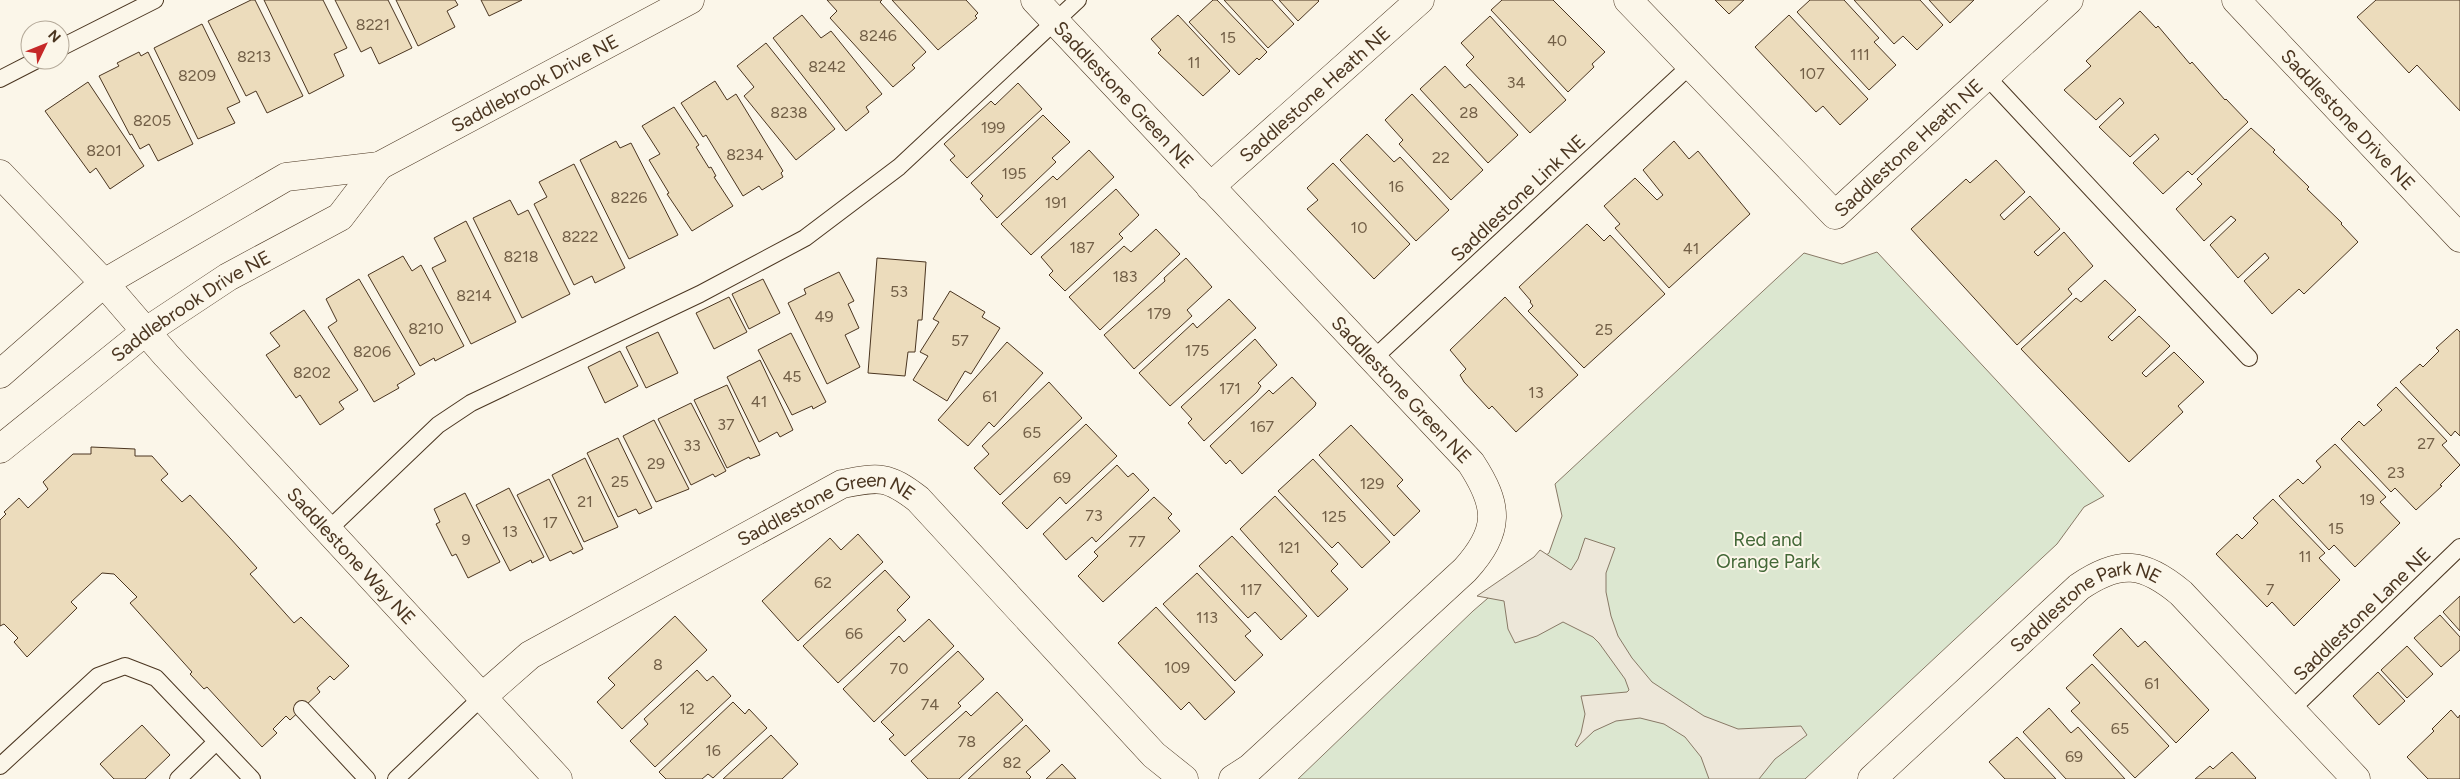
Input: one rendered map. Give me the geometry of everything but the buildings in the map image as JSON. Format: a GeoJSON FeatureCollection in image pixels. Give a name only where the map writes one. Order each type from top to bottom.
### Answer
{"type":"FeatureCollection","features":[{"type":"Feature","properties":{"kind":"street","name":"Saddlebrook Drive NE"},"geometry":{"type":"LineString","coordinates":[[0,374],[104,283],[286,177],[379,166],[690,0]]}},
{"type":"Feature","properties":{"kind":"street","name":"Saddlestone Green NE"},"geometry":{"type":"LineString","coordinates":[[1035,0],[1471,462],[1487,487],[1492,502],[1491,520],[1487,537],[1478,555],[1465,570],[1250,768],[1233,779]]}},
{"type":"Feature","properties":{"kind":"street","name":"Saddlestone Heath NE"},"geometry":{"type":"LineString","coordinates":[[1210,187],[1420,0]]}},
{"type":"Feature","properties":{"kind":"street","name":"Saddlestone Heath NE"},"geometry":{"type":"LineString","coordinates":[[1628,0],[1835,215],[2069,0]]}},
{"type":"Feature","properties":{"kind":"street","name":"Saddlestone Drive NE"},"geometry":{"type":"LineString","coordinates":[[2236,0],[2460,237]]}},
{"type":"Feature","properties":{"kind":"street","name":"Saddlebrook Drive NE"},"geometry":{"type":"LineString","coordinates":[[0,449],[145,332],[228,277],[340,217],[379,166]]}},
{"type":"Feature","properties":{"kind":"street","name":"Saddlestone Way NE"},"geometry":{"type":"LineString","coordinates":[[0,174],[104,283],[145,332],[327,531],[558,779]]}},
{"type":"Feature","properties":{"kind":"street","name":"Saddlestone Green NE"},"geometry":{"type":"LineString","coordinates":[[481,698],[530,655],[833,488],[842,484],[883,478],[901,485],[918,499],[1154,755],[1184,779]]}},
{"type":"Feature","properties":{"kind":"street","name":"Saddlestone Park NE"},"geometry":{"type":"LineString","coordinates":[[1872,779],[2079,587],[2097,575],[2114,569],[2132,566],[2151,571],[2182,593],[2356,779]]}},
{"type":"Feature","properties":{"kind":"lane"},"geometry":{"type":"LineString","coordinates":[[70,43],[155,0]]}},
{"type":"Feature","properties":{"kind":"lane"},"geometry":{"type":"LineString","coordinates":[[327,531],[438,425],[471,403],[700,294],[805,238],[899,167],[1078,0]]}},
{"type":"Feature","properties":{"kind":"lane","name":"Saddlestone Link NE"},"geometry":{"type":"LineString","coordinates":[[1373,359],[1690,65]]}},
{"type":"Feature","properties":{"kind":"lane"},"geometry":{"type":"LineString","coordinates":[[0,79],[20,69]]}},
{"type":"Feature","properties":{"kind":"lane"},"geometry":{"type":"LineString","coordinates":[[1986,76],[2249,358]]}},
{"type":"Feature","properties":{"kind":"lane","name":"Saddlestone Lane NE"},"geometry":{"type":"LineString","coordinates":[[2292,709],[2460,547]]}},
{"type":"Feature","properties":{"kind":"lane"},"geometry":{"type":"LineString","coordinates":[[0,766],[98,676],[125,666],[156,678],[252,779]]}},
{"type":"Feature","properties":{"kind":"lane"},"geometry":{"type":"LineString","coordinates":[[396,779],[481,698]]}},
{"type":"Feature","properties":{"kind":"lane"},"geometry":{"type":"LineString","coordinates":[[302,709],[367,779]]}},
{"type":"Feature","properties":{"kind":"lane"},"geometry":{"type":"LineString","coordinates":[[178,779],[216,742]]}},
{"type":"Feature","properties":{"kind":"green space","name":"Red and Orange Park"},"geometry":{"type":"Polygon","coordinates":[[[1877,252],[2104,496],[2084,507],[2057,544],[1805,779],[1298,779],[1473,611],[1495,592],[1549,553],[1562,516],[1555,484],[1804,253],[1842,264],[1877,252]]]}},
{"type":"Feature","properties":{"kind":"shaded area"},"geometry":{"type":"Polygon","coordinates":[[[1585,538],[1615,548],[1606,573],[1606,592],[1611,616],[1618,636],[1632,658],[1652,682],[1704,716],[1738,729],[1801,726],[1807,735],[1775,759],[1759,779],[1709,779],[1701,757],[1685,737],[1664,724],[1640,718],[1616,721],[1594,731],[1577,747],[1575,745],[1581,733],[1585,714],[1581,696],[1627,692],[1629,690],[1625,679],[1593,637],[1563,622],[1537,636],[1515,643],[1508,629],[1504,601],[1477,596],[1534,557],[1540,550],[1571,570],[1578,559],[1585,538]]]}}]}
